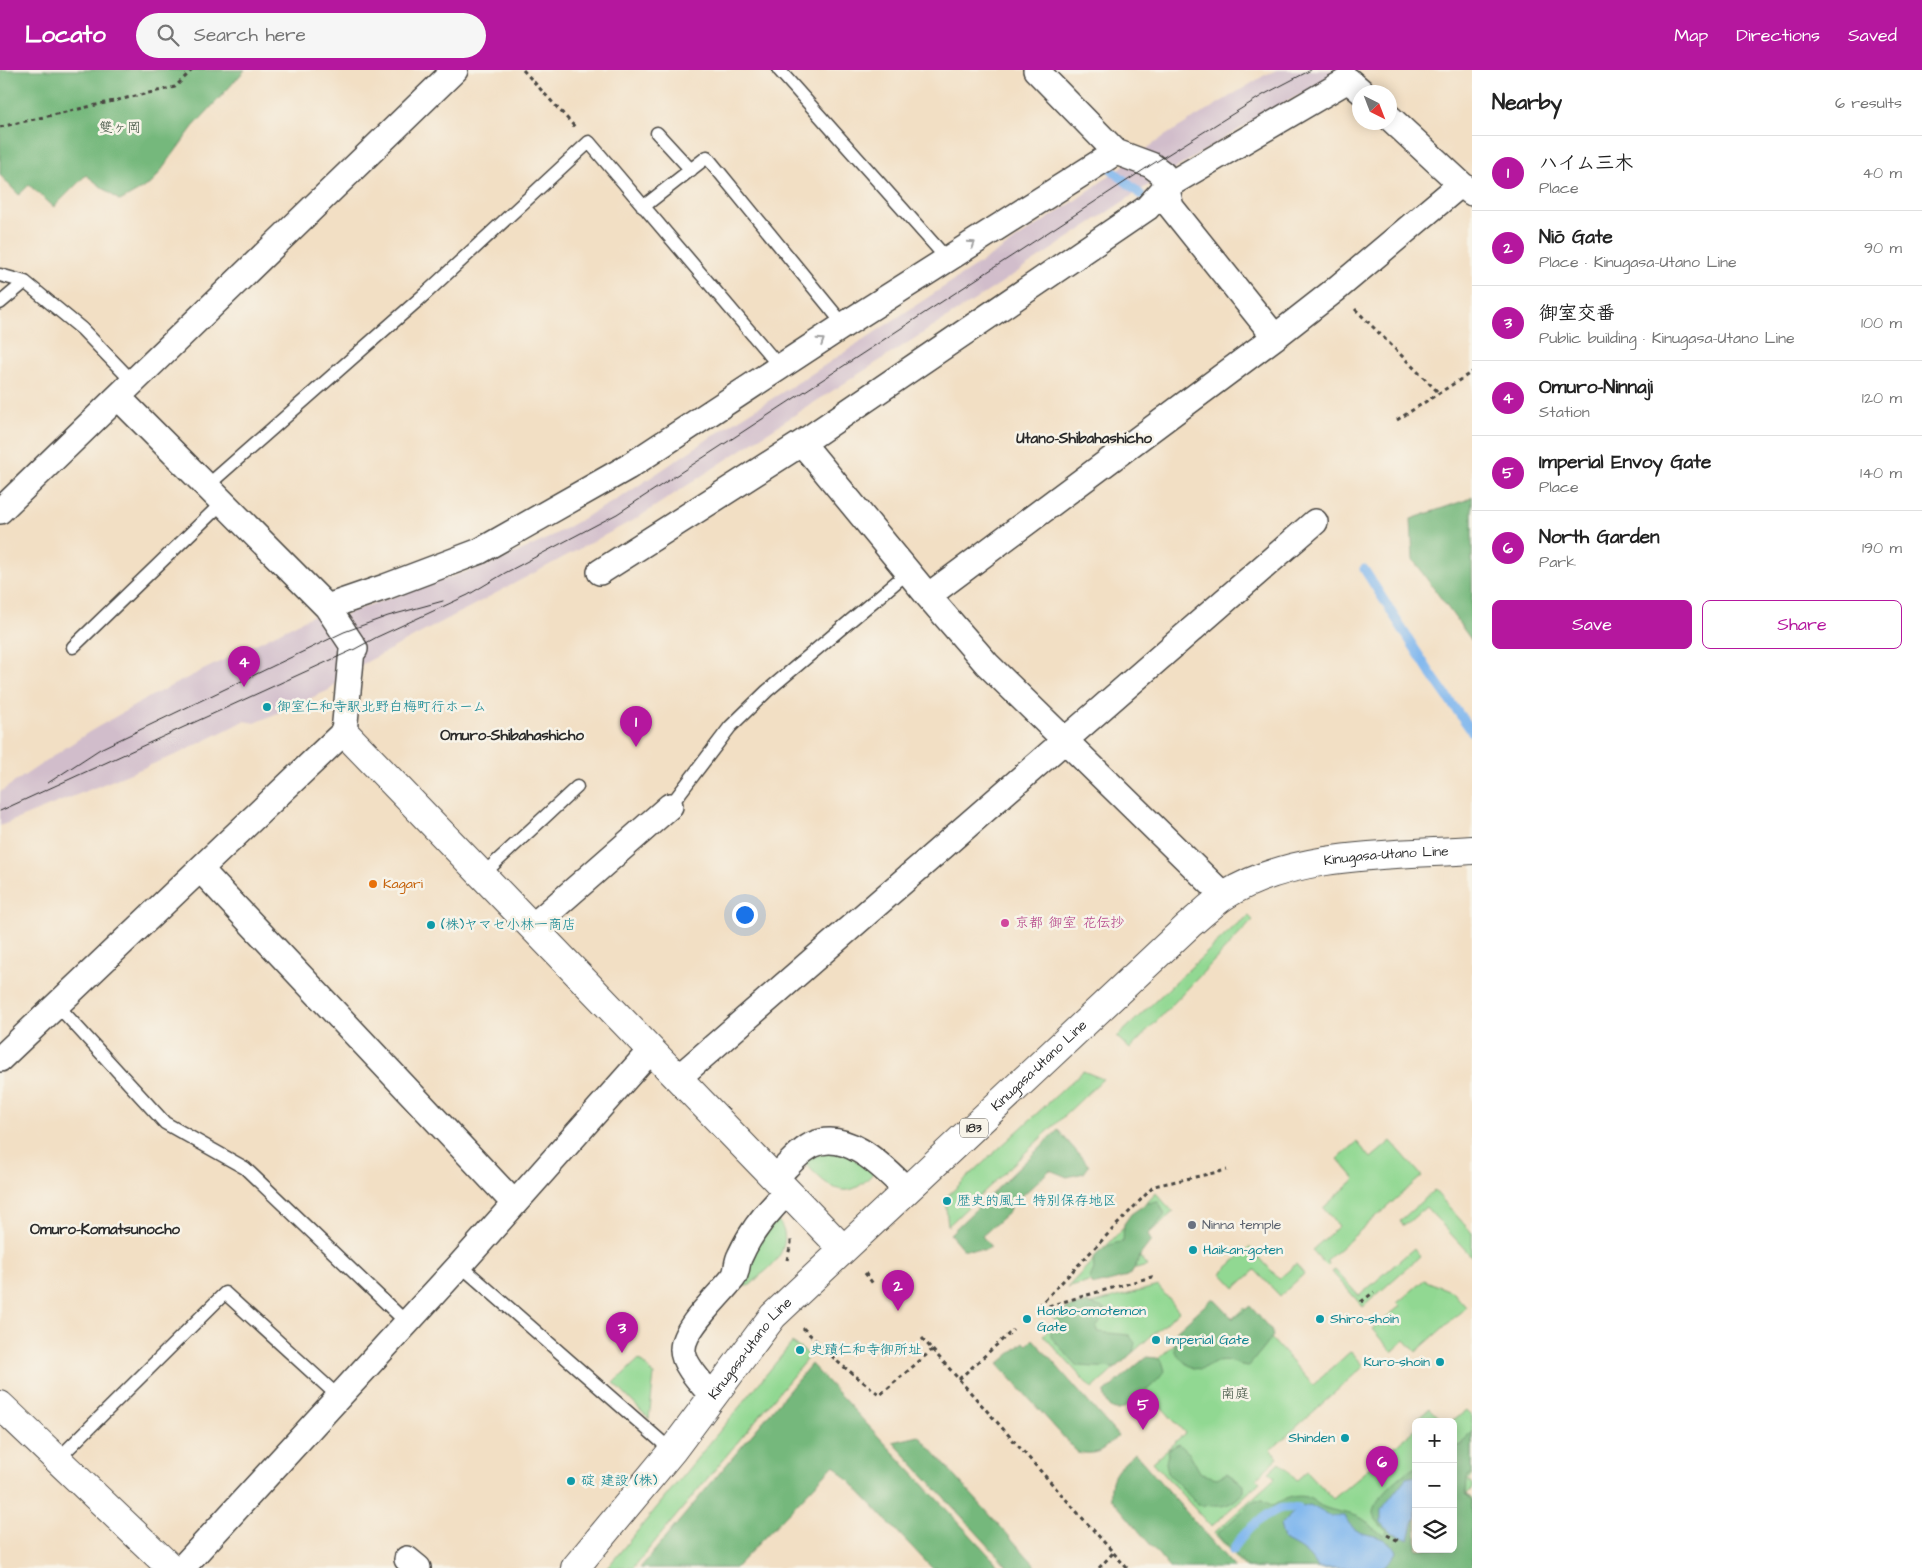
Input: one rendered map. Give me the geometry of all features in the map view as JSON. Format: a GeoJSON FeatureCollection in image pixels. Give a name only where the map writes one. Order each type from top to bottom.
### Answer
{"type":"FeatureCollection","features":[{"type":"Feature","properties":{"kind":"main road"},"geometry":{"type":"LineString","coordinates":[[344,732],[843,1249]]}},
{"type":"Feature","properties":{"kind":"main road","name":"Kinugasa-Utano Line"},"geometry":{"type":"LineString","coordinates":[[575,1568],[672,1451],[773,1316],[1189,925],[1224,896],[1258,880],[1295,867],[1320,862],[1472,850]]}},
{"type":"Feature","properties":{"kind":"main road"},"geometry":{"type":"LineString","coordinates":[[0,1404],[171,1568]]}},
{"type":"Feature","properties":{"kind":"street"},"geometry":{"type":"LineString","coordinates":[[0,511],[455,70]]}},
{"type":"Feature","properties":{"kind":"street"},"geometry":{"type":"LineString","coordinates":[[1036,70],[1116,152],[1151,165],[1163,174],[1171,207],[1275,337]]}},
{"type":"Feature","properties":{"kind":"street"},"geometry":{"type":"LineString","coordinates":[[600,572],[802,443],[1146,208],[1167,186],[1353,78]]}},
{"type":"Feature","properties":{"kind":"street"},"geometry":{"type":"LineString","coordinates":[[928,596],[1275,337],[1466,188],[1397,124]]}},
{"type":"Feature","properties":{"kind":"street"},"geometry":{"type":"LineString","coordinates":[[327,607],[385,588],[480,551],[628,467],[844,325],[1116,152]]}},
{"type":"Feature","properties":{"kind":"street"},"geometry":{"type":"LineString","coordinates":[[0,1059],[344,732],[352,650],[355,649],[327,607],[215,494],[126,389]]}},
{"type":"Feature","properties":{"kind":"street"},"geometry":{"type":"LineString","coordinates":[[802,443],[907,573],[987,664],[1224,896]]}},
{"type":"Feature","properties":{"kind":"street"},"geometry":{"type":"LineString","coordinates":[[678,1078],[1315,522]]}},
{"type":"Feature","properties":{"kind":"street"},"geometry":{"type":"LineString","coordinates":[[532,927],[670,806]]}},
{"type":"Feature","properties":{"kind":"street"},"geometry":{"type":"LineString","coordinates":[[200,869],[514,1203]]}},
{"type":"Feature","properties":{"kind":"street"},"geometry":{"type":"LineString","coordinates":[[182,1568],[460,1265],[650,1050]]}},
{"type":"Feature","properties":{"kind":"street"},"geometry":{"type":"LineString","coordinates":[[713,1397],[688,1365],[682,1350],[687,1332],[735,1275],[738,1258],[751,1235],[772,1206],[781,1185],[813,1145],[831,1142],[853,1146],[884,1168],[907,1190]]}},
{"type":"Feature","properties":{"kind":"lane"},"geometry":{"type":"LineString","coordinates":[[778,70],[948,260]]}},
{"type":"Feature","properties":{"kind":"lane"},"geometry":{"type":"LineString","coordinates":[[657,133],[690,170]]}},
{"type":"Feature","properties":{"kind":"lane"},"geometry":{"type":"LineString","coordinates":[[73,647],[215,494],[589,142],[780,367]]}},
{"type":"Feature","properties":{"kind":"lane"},"geometry":{"type":"LineString","coordinates":[[643,207],[706,157],[844,325]]}},
{"type":"Feature","properties":{"kind":"lane"},"geometry":{"type":"LineString","coordinates":[[0,275],[25,282],[82,329],[126,389]]}},
{"type":"Feature","properties":{"kind":"lane"},"geometry":{"type":"LineString","coordinates":[[0,303],[25,282]]}},
{"type":"Feature","properties":{"kind":"lane"},"geometry":{"type":"LineString","coordinates":[[670,806],[730,726],[767,691],[907,573]]}},
{"type":"Feature","properties":{"kind":"lane"},"geometry":{"type":"LineString","coordinates":[[482,876],[577,787]]}},
{"type":"Feature","properties":{"kind":"lane"},"geometry":{"type":"LineString","coordinates":[[57,1005],[165,1123],[245,1168],[407,1323]]}},
{"type":"Feature","properties":{"kind":"lane"},"geometry":{"type":"LineString","coordinates":[[460,1265],[672,1451]]}},
{"type":"Feature","properties":{"kind":"lane"},"geometry":{"type":"LineString","coordinates":[[57,1460],[225,1293],[339,1397]]}},
{"type":"Feature","properties":{"kind":"path"},"geometry":{"type":"LineString","coordinates":[[0,127],[175,87],[192,70]]}},
{"type":"Feature","properties":{"kind":"path"},"geometry":{"type":"LineString","coordinates":[[523,70],[589,142]]}},
{"type":"Feature","properties":{"kind":"path"},"geometry":{"type":"LineString","coordinates":[[1335,290],[1439,393]]}},
{"type":"Feature","properties":{"kind":"path"},"geometry":{"type":"LineString","coordinates":[[1397,420],[1472,372]]}},
{"type":"Feature","properties":{"kind":"path"},"geometry":{"type":"LineString","coordinates":[[1155,1276],[1040,1307],[1154,1186],[1227,1170]]}},
{"type":"Feature","properties":{"kind":"path"},"geometry":{"type":"LineString","coordinates":[[865,1273],[874,1285]]}},
{"type":"Feature","properties":{"kind":"path"},"geometry":{"type":"LineString","coordinates":[[1361,1302],[1374,1292]]}},
{"type":"Feature","properties":{"kind":"path"},"geometry":{"type":"LineString","coordinates":[[803,1328],[840,1363],[880,1395],[932,1350]]}},
{"type":"Feature","properties":{"kind":"path"},"geometry":{"type":"LineString","coordinates":[[959,1379],[1013,1330]]}},
{"type":"Feature","properties":{"kind":"path"},"geometry":{"type":"LineString","coordinates":[[922,1338],[1127,1568]]}},
{"type":"Feature","properties":{"kind":"path"},"geometry":{"type":"LineString","coordinates":[[1387,1535],[1401,1542]]}},
{"type":"Feature","properties":{"kind":"path"},"geometry":{"type":"LineString","coordinates":[[1099,1568],[1113,1553]]}},
{"type":"Feature","properties":{"kind":"shaded area"},"geometry":{"type":"Polygon","coordinates":[[[1277,70],[1350,70],[1272,109],[1139,191],[992,289],[639,517],[344,674],[329,690],[255,723],[244,721],[180,753],[0,826],[0,792],[89,732],[153,695],[314,615],[323,628],[352,611],[492,563],[543,541],[623,496],[1076,200],[1163,137],[1265,75],[1277,70]]]}},
{"type":"Feature","properties":{"kind":"green space","name":"雙ヶ岡"},"geometry":{"type":"Polygon","coordinates":[[[0,70],[245,70],[193,127],[152,183],[120,201],[86,175],[54,207],[29,185],[19,195],[0,175],[0,70]]]}},
{"type":"Feature","properties":{"kind":"green space"},"geometry":{"type":"Polygon","coordinates":[[[1472,496],[1472,641],[1413,560],[1411,519],[1466,500],[1472,496]]]}},
{"type":"Feature","properties":{"kind":"green space"},"geometry":{"type":"Polygon","coordinates":[[[1249,916],[1253,920],[1130,1049],[1117,1037],[1237,924],[1249,916]]]}},
{"type":"Feature","properties":{"kind":"green space"},"geometry":{"type":"Polygon","coordinates":[[[1083,1071],[1103,1079],[948,1226],[945,1198],[1083,1071]]]}},
{"type":"Feature","properties":{"kind":"green space"},"geometry":{"type":"Polygon","coordinates":[[[1058,1130],[1089,1166],[1084,1173],[1067,1177],[1050,1170],[1010,1207],[1009,1212],[982,1236],[991,1247],[985,1250],[963,1249],[950,1234],[1058,1130]]]}},
{"type":"Feature","properties":{"kind":"green space"},"geometry":{"type":"Polygon","coordinates":[[[1391,1141],[1422,1176],[1327,1260],[1329,1264],[1327,1266],[1312,1250],[1339,1226],[1323,1208],[1355,1179],[1338,1159],[1357,1142],[1371,1158],[1391,1141]]]}},
{"type":"Feature","properties":{"kind":"green space"},"geometry":{"type":"Polygon","coordinates":[[[841,1150],[874,1172],[859,1186],[851,1190],[843,1190],[828,1184],[803,1161],[808,1157],[841,1150]]]}},
{"type":"Feature","properties":{"kind":"green space"},"geometry":{"type":"Polygon","coordinates":[[[1434,1190],[1472,1233],[1472,1257],[1426,1207],[1404,1226],[1400,1221],[1434,1190]]]}},
{"type":"Feature","properties":{"kind":"green space"},"geometry":{"type":"Polygon","coordinates":[[[1156,1193],[1173,1212],[1133,1248],[1147,1266],[1067,1288],[1156,1193]]]}},
{"type":"Feature","properties":{"kind":"green space"},"geometry":{"type":"Polygon","coordinates":[[[1159,1202],[1165,1215],[1148,1234],[1151,1241],[1141,1254],[1132,1273],[1123,1278],[1096,1285],[1091,1284],[1090,1278],[1094,1269],[1093,1259],[1110,1245],[1123,1242],[1124,1224],[1131,1214],[1147,1203],[1159,1202]]]}},
{"type":"Feature","properties":{"kind":"green space"},"geometry":{"type":"Polygon","coordinates":[[[773,1216],[780,1223],[784,1231],[785,1239],[780,1255],[750,1285],[740,1285],[752,1265],[749,1260],[773,1216]]]}},
{"type":"Feature","properties":{"kind":"green space"},"geometry":{"type":"Polygon","coordinates":[[[1250,1247],[1279,1279],[1296,1264],[1304,1274],[1280,1296],[1255,1270],[1235,1288],[1221,1273],[1250,1247]]]}},
{"type":"Feature","properties":{"kind":"green space"},"geometry":{"type":"Polygon","coordinates":[[[1414,1248],[1420,1256],[1363,1307],[1332,1272],[1335,1270],[1359,1296],[1414,1248]]]}},
{"type":"Feature","properties":{"kind":"green space"},"geometry":{"type":"Polygon","coordinates":[[[1424,1280],[1453,1292],[1466,1307],[1416,1352],[1405,1340],[1392,1352],[1372,1329],[1400,1306],[1397,1303],[1424,1280]]]}},
{"type":"Feature","properties":{"kind":"green space"},"geometry":{"type":"Polygon","coordinates":[[[1158,1286],[1179,1311],[1092,1389],[1043,1335],[1057,1322],[1051,1315],[1158,1286]]]}},
{"type":"Feature","properties":{"kind":"green space"},"geometry":{"type":"Polygon","coordinates":[[[1213,1298],[1233,1319],[1250,1306],[1271,1330],[1273,1336],[1249,1366],[1222,1360],[1199,1369],[1191,1367],[1175,1352],[1175,1332],[1213,1298]]]}},
{"type":"Feature","properties":{"kind":"green space"},"geometry":{"type":"Polygon","coordinates":[[[1087,1303],[1101,1307],[1107,1312],[1096,1328],[1098,1332],[1129,1335],[1135,1343],[1133,1352],[1116,1368],[1077,1366],[1051,1337],[1051,1331],[1058,1325],[1059,1317],[1067,1308],[1087,1303]]]}},
{"type":"Feature","properties":{"kind":"green space","name":"南庭"},"geometry":{"type":"Polygon","coordinates":[[[1217,1305],[1231,1320],[1244,1308],[1313,1385],[1351,1351],[1364,1366],[1271,1450],[1278,1458],[1256,1478],[1260,1482],[1211,1527],[1153,1462],[1185,1433],[1136,1379],[1217,1305]]]}},
{"type":"Feature","properties":{"kind":"green space"},"geometry":{"type":"Polygon","coordinates":[[[1033,1339],[1118,1436],[1100,1451],[1090,1453],[1077,1452],[998,1364],[1024,1342],[1027,1345],[1033,1339]]]}},
{"type":"Feature","properties":{"kind":"green space"},"geometry":{"type":"Polygon","coordinates":[[[792,1343],[810,1355],[633,1568],[607,1568],[792,1343]]]}},
{"type":"Feature","properties":{"kind":"green space"},"geometry":{"type":"Polygon","coordinates":[[[1146,1357],[1157,1358],[1162,1361],[1165,1371],[1129,1405],[1119,1410],[1114,1410],[1107,1402],[1104,1393],[1146,1357]]]}},
{"type":"Feature","properties":{"kind":"green space"},"geometry":{"type":"Polygon","coordinates":[[[639,1359],[654,1375],[649,1419],[614,1383],[639,1359]]]}},
{"type":"Feature","properties":{"kind":"green space"},"geometry":{"type":"Polygon","coordinates":[[[811,1364],[1001,1568],[932,1568],[834,1465],[735,1568],[640,1568],[811,1364]]]}},
{"type":"Feature","properties":{"kind":"green space"},"geometry":{"type":"Polygon","coordinates":[[[1430,1408],[1440,1418],[1418,1418],[1430,1408]]]}},
{"type":"Feature","properties":{"kind":"green space"},"geometry":{"type":"Polygon","coordinates":[[[1466,1410],[1472,1416],[1472,1475],[1468,1480],[1472,1485],[1472,1489],[1467,1494],[1472,1499],[1472,1568],[1245,1568],[1214,1533],[1275,1478],[1269,1472],[1280,1462],[1297,1480],[1307,1471],[1333,1499],[1412,1431],[1412,1553],[1457,1553],[1456,1418],[1466,1410]]]}},
{"type":"Feature","properties":{"kind":"green space"},"geometry":{"type":"Polygon","coordinates":[[[1472,1432],[1472,1473],[1467,1477],[1466,1494],[1472,1501],[1472,1568],[1247,1568],[1217,1534],[1255,1500],[1263,1500],[1273,1506],[1286,1499],[1300,1496],[1309,1498],[1326,1508],[1358,1517],[1384,1536],[1387,1532],[1375,1518],[1373,1513],[1374,1507],[1390,1486],[1412,1469],[1412,1553],[1457,1553],[1457,1446],[1462,1445],[1472,1432]]]}},
{"type":"Feature","properties":{"kind":"green space"},"geometry":{"type":"Polygon","coordinates":[[[919,1436],[1036,1568],[1009,1568],[893,1442],[919,1436]]]}},
{"type":"Feature","properties":{"kind":"green space"},"geometry":{"type":"Polygon","coordinates":[[[1179,1444],[1190,1454],[1201,1474],[1217,1478],[1227,1473],[1244,1485],[1244,1492],[1233,1502],[1223,1506],[1198,1505],[1168,1473],[1166,1463],[1169,1449],[1179,1444]]]}},
{"type":"Feature","properties":{"kind":"green space"},"geometry":{"type":"Polygon","coordinates":[[[1135,1453],[1235,1568],[1170,1568],[1111,1498],[1113,1477],[1135,1453]]]}},
{"type":"Feature","properties":{"kind":"water"},"geometry":{"type":"Polygon","coordinates":[[[1412,1477],[1412,1528],[1409,1540],[1391,1533],[1381,1522],[1381,1510],[1406,1478],[1412,1477]]]}},
{"type":"Feature","properties":{"kind":"water"},"geometry":{"type":"Polygon","coordinates":[[[1310,1505],[1330,1516],[1345,1516],[1355,1529],[1383,1539],[1397,1551],[1387,1564],[1380,1568],[1317,1568],[1307,1554],[1284,1540],[1280,1525],[1298,1508],[1310,1505]]]}},
{"type":"Feature","properties":{"kind":"waterway"},"geometry":{"type":"LineString","coordinates":[[1110,168],[1141,195]]}},
{"type":"Feature","properties":{"kind":"waterway"},"geometry":{"type":"LineString","coordinates":[[1364,569],[1431,674],[1472,732]]}},
{"type":"Feature","properties":{"kind":"waterway"},"geometry":{"type":"LineString","coordinates":[[1233,1551],[1246,1532],[1265,1516],[1281,1508],[1298,1508]]}},
{"type":"Feature","properties":{"kind":"tram line"},"geometry":{"type":"LineString","coordinates":[[0,811],[355,649],[468,595],[505,573],[617,514],[1151,165],[1263,95],[1311,70]]}},
{"type":"Feature","properties":{"kind":"tram line"},"geometry":{"type":"LineString","coordinates":[[48,783],[100,749],[344,632],[388,616],[443,601]]}},
{"type":"Feature","properties":{"kind":"place","name":"Omuro-Ninnaji"},"geometry":{"type":"Point","coordinates":[244,687]}},
{"type":"Feature","properties":{"kind":"place","name":"御室仁和寺駅北野白梅町行ホーム"},"geometry":{"type":"Point","coordinates":[267,707]}},
{"type":"Feature","properties":{"kind":"place","name":"ハイム三木"},"geometry":{"type":"Point","coordinates":[636,747]}},
{"type":"Feature","properties":{"kind":"place","name":"Kagari"},"geometry":{"type":"Point","coordinates":[373,884]}},
{"type":"Feature","properties":{"kind":"place","name":"京都 御室 花伝抄"},"geometry":{"type":"Point","coordinates":[1005,923]}},
{"type":"Feature","properties":{"kind":"place","name":"(株)ヤマセ小林一商店"},"geometry":{"type":"Point","coordinates":[431,925]}},
{"type":"Feature","properties":{"kind":"place","name":"歴史的風土 特別保存地区"},"geometry":{"type":"Point","coordinates":[947,1201]}},
{"type":"Feature","properties":{"kind":"place","name":"Ninna temple"},"geometry":{"type":"Point","coordinates":[1192,1225]}},
{"type":"Feature","properties":{"kind":"place","name":"Haikan-goten"},"geometry":{"type":"Point","coordinates":[1193,1250]}},
{"type":"Feature","properties":{"kind":"place","name":"Niō Gate"},"geometry":{"type":"Point","coordinates":[898,1311]}},
{"type":"Feature","properties":{"kind":"place","name":"Honbo-omotemon Gate"},"geometry":{"type":"Point","coordinates":[1027,1319]}},
{"type":"Feature","properties":{"kind":"place","name":"Shiro-shoin"},"geometry":{"type":"Point","coordinates":[1320,1319]}},
{"type":"Feature","properties":{"kind":"place","name":"Imperial Gate"},"geometry":{"type":"Point","coordinates":[1156,1340]}},
{"type":"Feature","properties":{"kind":"place","name":"史蹟仁和寺御所址"},"geometry":{"type":"Point","coordinates":[800,1350]}},
{"type":"Feature","properties":{"kind":"place","name":"御室交番"},"geometry":{"type":"Point","coordinates":[622,1353]}},
{"type":"Feature","properties":{"kind":"place","name":"Kuro-shoin"},"geometry":{"type":"Point","coordinates":[1440,1362]}},
{"type":"Feature","properties":{"kind":"place","name":"Imperial Envoy Gate"},"geometry":{"type":"Point","coordinates":[1143,1430]}},
{"type":"Feature","properties":{"kind":"place","name":"Shinden"},"geometry":{"type":"Point","coordinates":[1345,1438]}},
{"type":"Feature","properties":{"kind":"place","name":"碇 建設 (株)"},"geometry":{"type":"Point","coordinates":[571,1481]}},
{"type":"Feature","properties":{"kind":"place","name":"North Garden"},"geometry":{"type":"Point","coordinates":[1382,1487]}},
{"type":"Feature","properties":{"kind":"district","name":"Utano-Shibahashicho"},"geometry":{"type":"Point","coordinates":[1084,438]}},
{"type":"Feature","properties":{"kind":"district","name":"Omuro-Shibahashicho"},"geometry":{"type":"Point","coordinates":[512,735]}},
{"type":"Feature","properties":{"kind":"district","name":"Omuro-Komatsunocho"},"geometry":{"type":"Point","coordinates":[105,1229]}}]}
